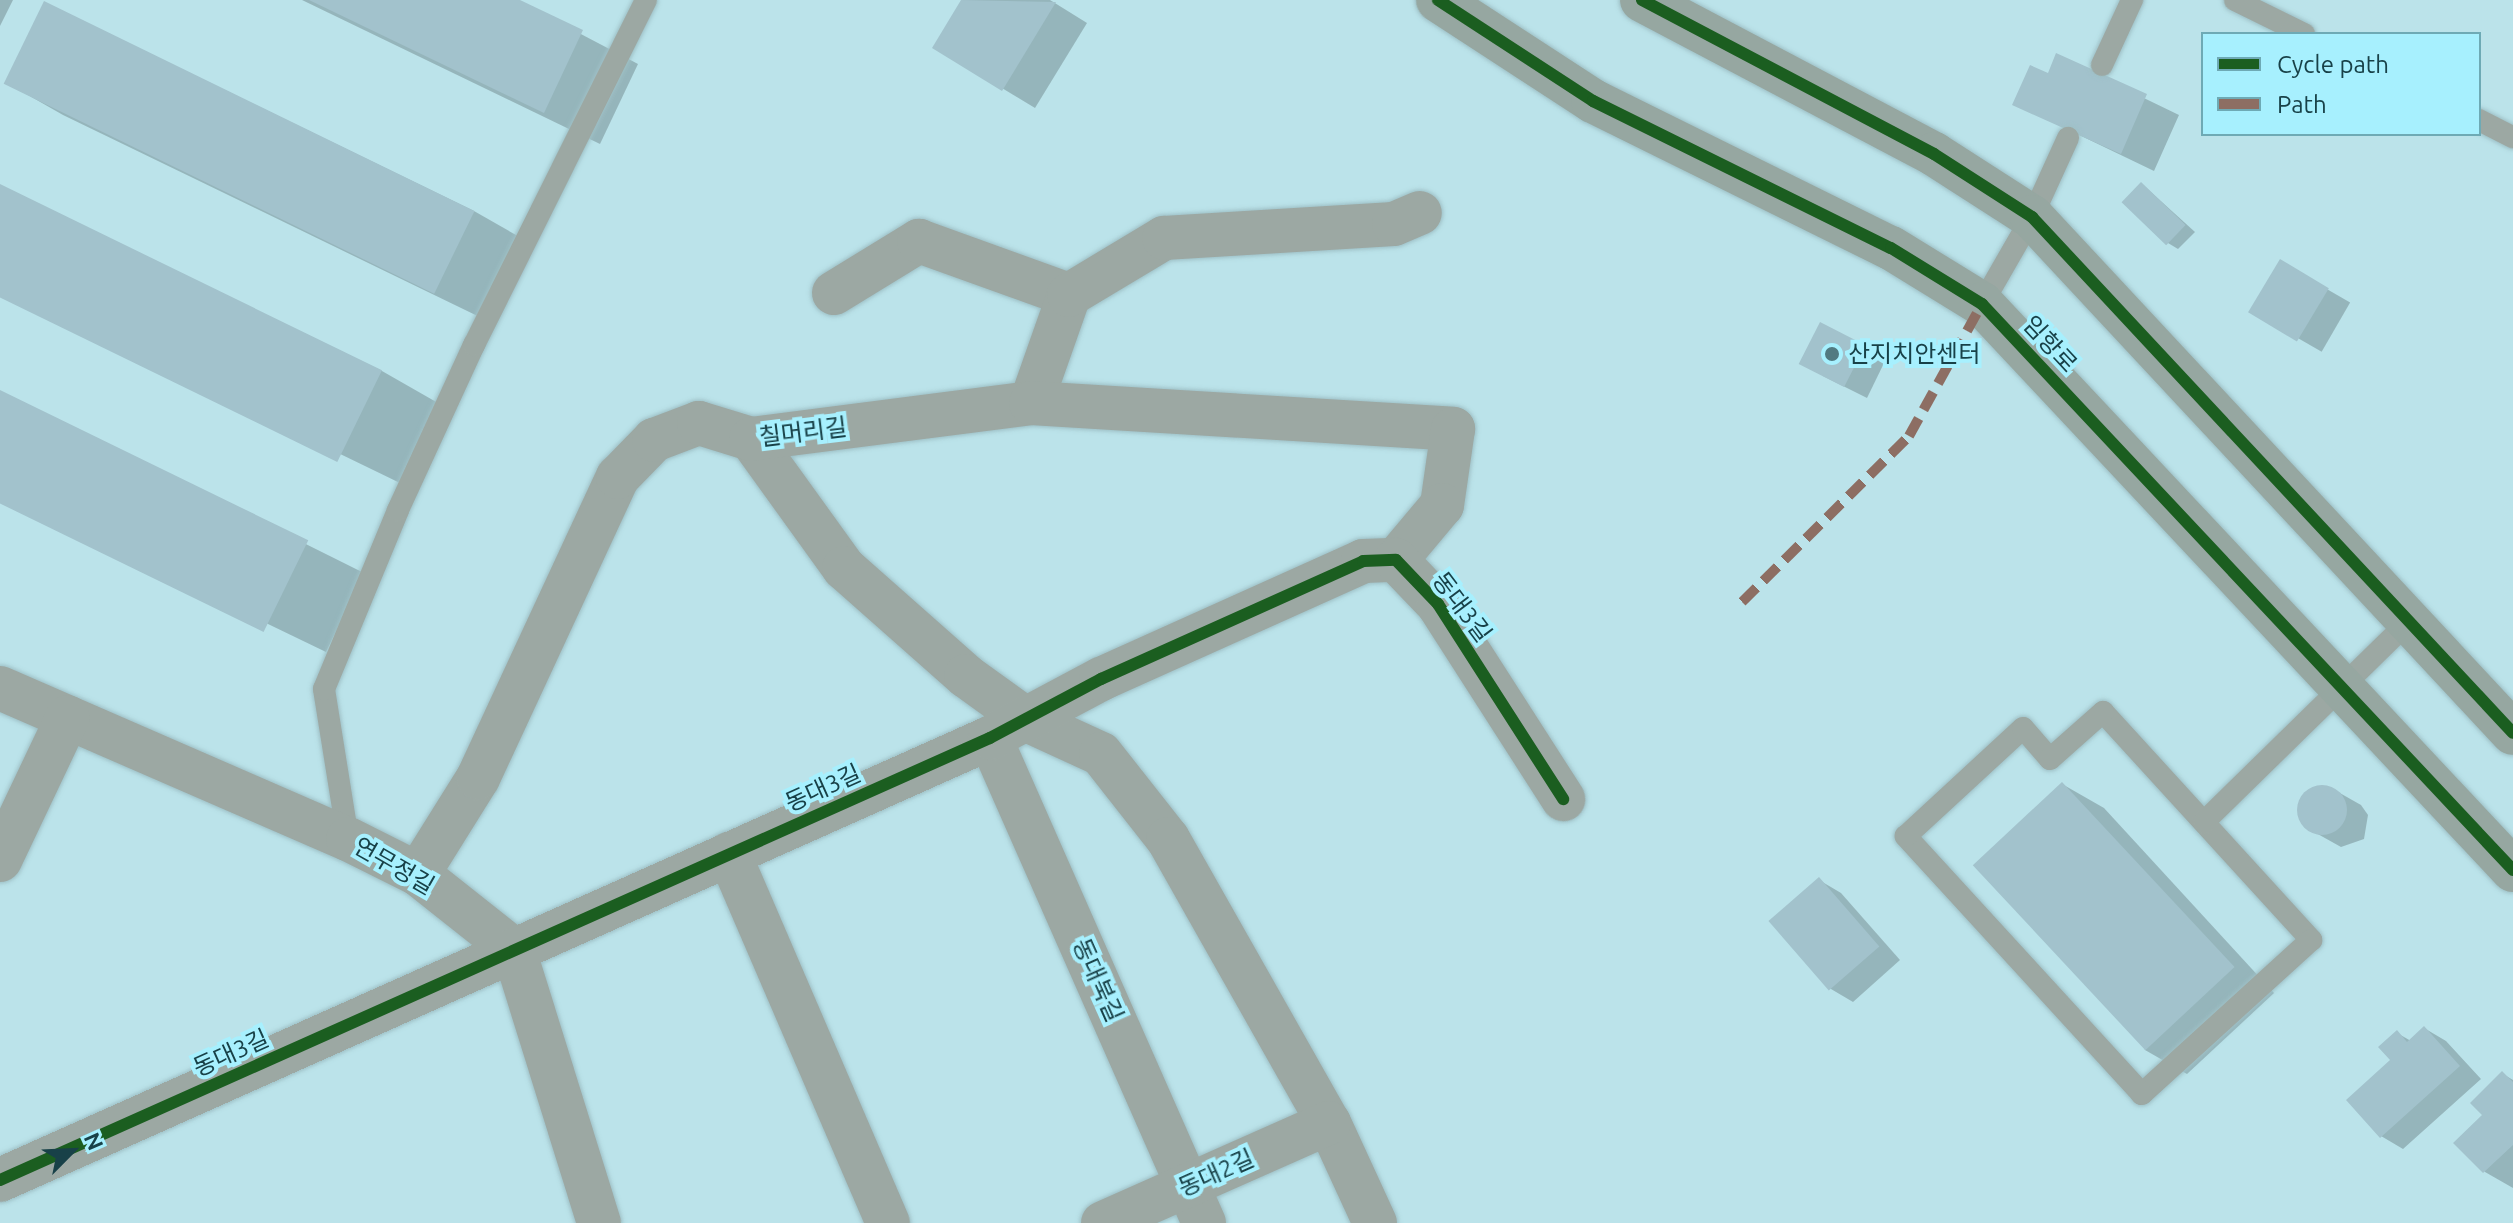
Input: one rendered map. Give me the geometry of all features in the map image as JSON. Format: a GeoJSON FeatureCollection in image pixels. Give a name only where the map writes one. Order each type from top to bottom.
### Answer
{"type":"FeatureCollection","features":[{"type":"Feature","properties":{"kind":"main road","name":"임항로"},"geometry":{"type":"LineString","coordinates":[[1438,0],[1593,101],[1891,248],[1982,304],[2513,870]]}},
{"type":"Feature","properties":{"kind":"main road"},"geometry":{"type":"LineString","coordinates":[[1642,0],[1934,154],[2032,217],[2513,733]]}},
{"type":"Feature","properties":{"kind":"street"},"geometry":{"type":"LineString","coordinates":[[1031,403],[1069,295],[1164,238],[1394,224],[1420,213]]}},
{"type":"Feature","properties":{"kind":"street"},"geometry":{"type":"LineString","coordinates":[[834,293],[919,241],[1069,295]]}},
{"type":"Feature","properties":{"kind":"street","name":"칠머리길"},"geometry":{"type":"LineString","coordinates":[[418,874],[478,778],[618,477],[654,440],[699,423],[751,439],[1031,403],[1453,429],[1442,505],[1396,560]]}},
{"type":"Feature","properties":{"kind":"street"},"geometry":{"type":"LineString","coordinates":[[751,439],[844,568],[966,676],[1008,729],[1101,754],[1168,839],[1329,1123],[1375,1223]]}},
{"type":"Feature","properties":{"kind":"street","name":"동대3길"},"geometry":{"type":"LineString","coordinates":[[0,1180],[1008,729],[1101,679],[1363,561],[1396,560],[1438,604],[1563,799]]}},
{"type":"Feature","properties":{"kind":"street","name":"연무정길"},"geometry":{"type":"LineString","coordinates":[[0,688],[348,839],[418,874],[514,950]]}},
{"type":"Feature","properties":{"kind":"street"},"geometry":{"type":"LineString","coordinates":[[0,860],[68,717]]}},
{"type":"Feature","properties":{"kind":"street","name":"동대북길"},"geometry":{"type":"LineString","coordinates":[[1008,729],[1196,1204]]}},
{"type":"Feature","properties":{"kind":"street"},"geometry":{"type":"LineString","coordinates":[[729,854],[888,1223]]}},
{"type":"Feature","properties":{"kind":"street"},"geometry":{"type":"LineString","coordinates":[[514,950],[599,1223]]}},
{"type":"Feature","properties":{"kind":"street","name":"동대2길"},"geometry":{"type":"LineString","coordinates":[[1103,1223],[1196,1204],[1329,1123]]}},
{"type":"Feature","properties":{"kind":"lane"},"geometry":{"type":"LineString","coordinates":[[348,839],[324,689],[468,359],[646,0]]}},
{"type":"Feature","properties":{"kind":"lane"},"geometry":{"type":"LineString","coordinates":[[2102,65],[2132,0]]}},
{"type":"Feature","properties":{"kind":"lane"},"geometry":{"type":"LineString","coordinates":[[2249,2],[2301,32]]}},
{"type":"Feature","properties":{"kind":"lane"},"geometry":{"type":"LineString","coordinates":[[2481,121],[2513,137]]}},
{"type":"Feature","properties":{"kind":"lane"},"geometry":{"type":"LineString","coordinates":[[1982,304],[2032,217],[2068,138]]}},
{"type":"Feature","properties":{"kind":"lane"},"geometry":{"type":"LineString","coordinates":[[2204,822],[2410,620]]}},
{"type":"Feature","properties":{"kind":"lane"},"geometry":{"type":"LineString","coordinates":[[2103,712],[2204,822],[2311,940],[2142,1094],[1906,836],[2023,728],[2050,759],[2103,712]]}},
{"type":"Feature","properties":{"kind":"building"},"geometry":{"type":"Polygon","coordinates":[[[309,0],[520,0],[583,30],[544,113],[309,0]]]}},
{"type":"Feature","properties":{"kind":"building"},"geometry":{"type":"Polygon","coordinates":[[[961,0],[1056,2],[1002,91],[932,48],[961,0]]]}},
{"type":"Feature","properties":{"kind":"building"},"geometry":{"type":"Polygon","coordinates":[[[44,1],[475,211],[434,294],[4,84],[44,1]]]}},
{"type":"Feature","properties":{"kind":"building"},"geometry":{"type":"Polygon","coordinates":[[[2056,53],[2147,94],[2121,154],[2012,105],[2030,65],[2048,73],[2056,53]]]}},
{"type":"Feature","properties":{"kind":"building"},"geometry":{"type":"Polygon","coordinates":[[[2141,182],[2186,225],[2166,245],[2122,202],[2141,182]]]}},
{"type":"Feature","properties":{"kind":"building"},"geometry":{"type":"Polygon","coordinates":[[[0,184],[382,370],[337,462],[0,297],[0,184]]]}},
{"type":"Feature","properties":{"kind":"building"},"geometry":{"type":"Polygon","coordinates":[[[2280,259],[2329,288],[2297,342],[2248,312],[2280,259]]]}},
{"type":"Feature","properties":{"kind":"building","name":"산지치안센터"},"geometry":{"type":"Polygon","coordinates":[[[1820,322],[1865,345],[1844,387],[1799,364],[1820,322]]]}},
{"type":"Feature","properties":{"kind":"building"},"geometry":{"type":"Polygon","coordinates":[[[0,390],[308,540],[264,632],[0,503],[0,390]]]}},
{"type":"Feature","properties":{"kind":"building"},"geometry":{"type":"Polygon","coordinates":[[[2062,782],[2235,967],[2145,1050],[1973,865],[2062,782]]]}},
{"type":"Feature","properties":{"kind":"building"},"geometry":{"type":"Polygon","coordinates":[[[2322,785],[2340,792],[2347,810],[2340,828],[2322,835],[2304,828],[2297,810],[2304,792],[2322,785]]]}},
{"type":"Feature","properties":{"kind":"building"},"geometry":{"type":"Polygon","coordinates":[[[1819,877],[1879,946],[1829,990],[1768,921],[1819,877]]]}},
{"type":"Feature","properties":{"kind":"building"},"geometry":{"type":"Polygon","coordinates":[[[2424,1026],[2460,1066],[2380,1138],[2346,1100],[2390,1060],[2378,1047],[2397,1030],[2407,1042],[2424,1026]]]}},
{"type":"Feature","properties":{"kind":"building"},"geometry":{"type":"Polygon","coordinates":[[[2502,1071],[2513,1082],[2513,1145],[2483,1173],[2453,1143],[2482,1115],[2470,1103],[2502,1071]]]}},
{"type":"Feature","properties":{"kind":"marked path"},"geometry":{"type":"LineString","coordinates":[[1742,602],[1909,436],[1982,304]]}},
{"type":"Feature","properties":{"kind":"cycle path"},"geometry":{"type":"LineString","coordinates":[[1438,0],[1593,101],[1891,248],[1982,304],[2513,870]]}},
{"type":"Feature","properties":{"kind":"cycle path"},"geometry":{"type":"LineString","coordinates":[[1642,0],[1934,154],[2032,217],[2513,733]]}},
{"type":"Feature","properties":{"kind":"cycle path"},"geometry":{"type":"LineString","coordinates":[[0,1180],[990,738],[1101,679],[1363,561],[1396,560],[1438,604],[1563,799]]}},
{"type":"Feature","properties":{"kind":"place","name":"산지치안센터"},"geometry":{"type":"Point","coordinates":[1832,354]}}]}
